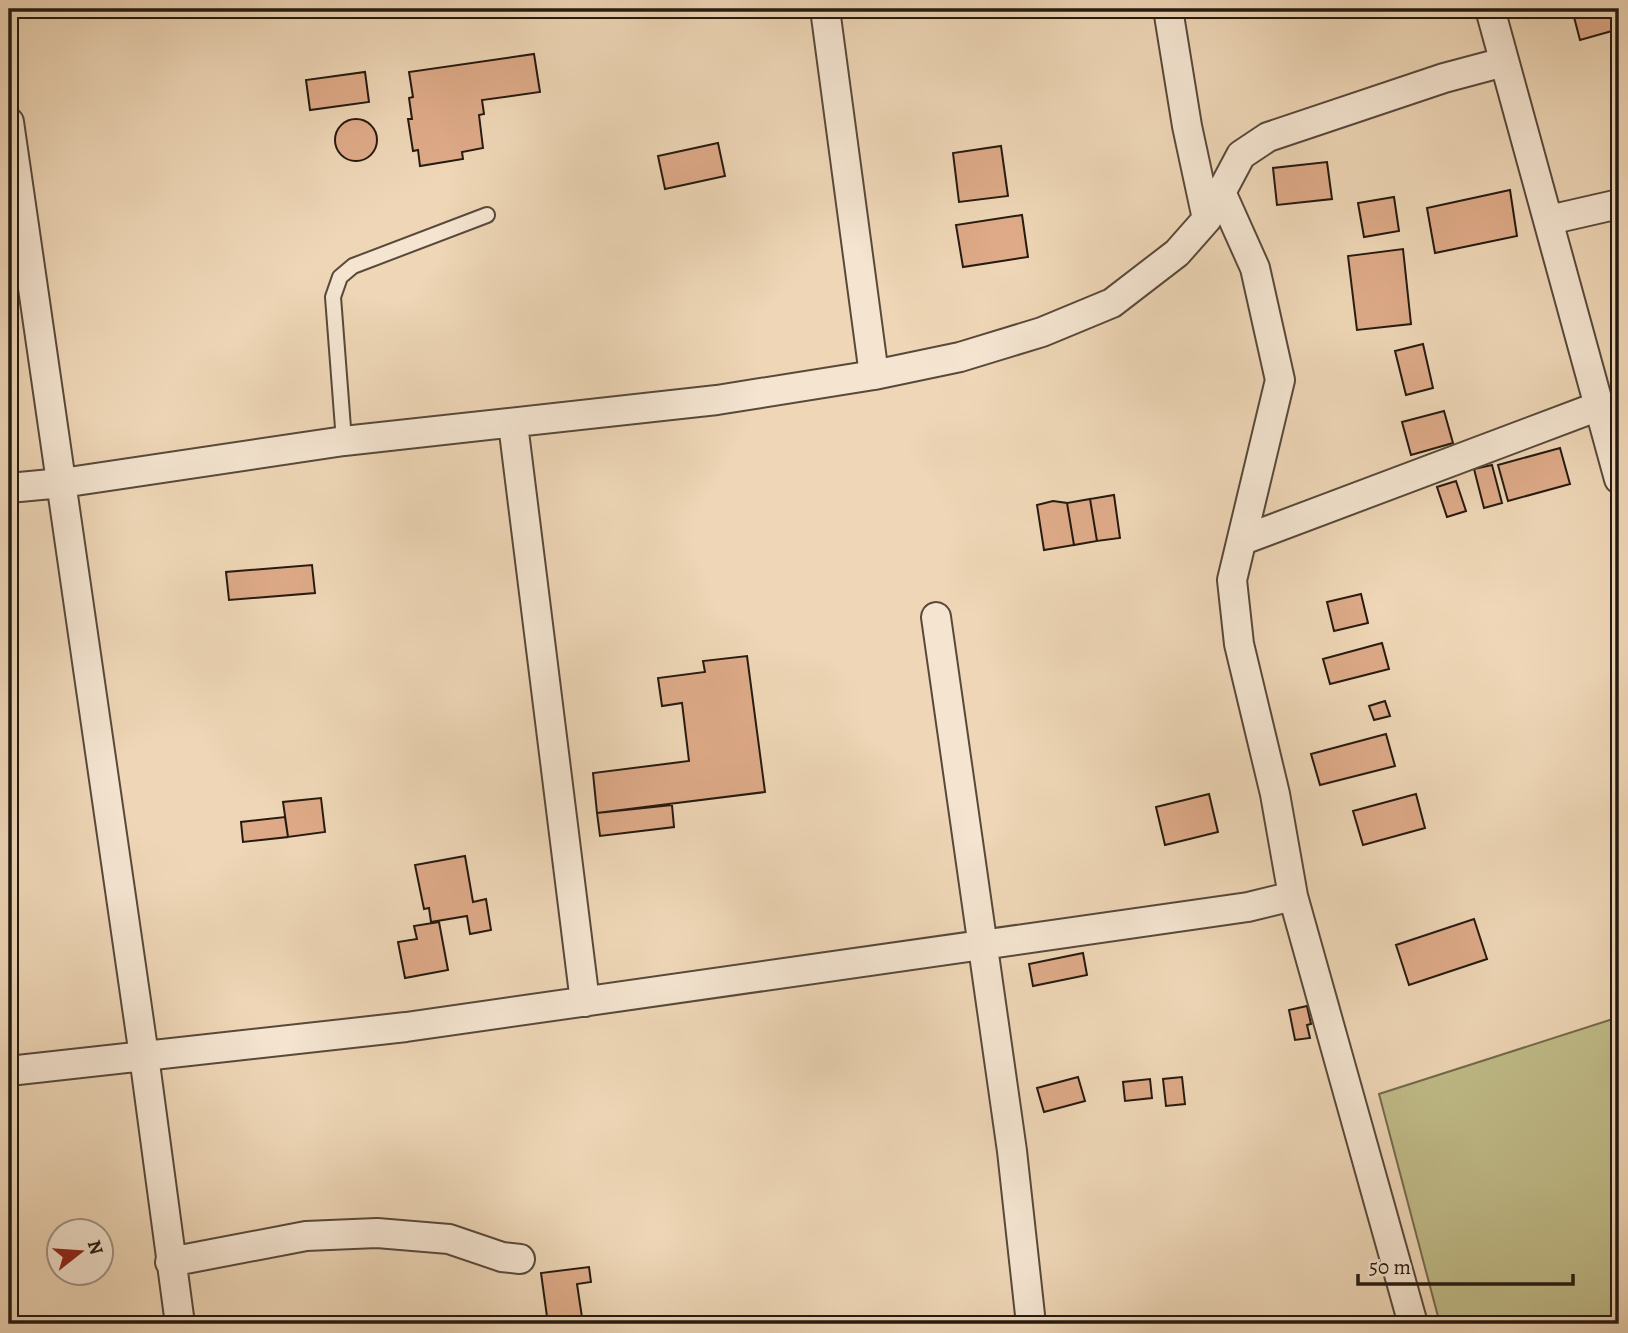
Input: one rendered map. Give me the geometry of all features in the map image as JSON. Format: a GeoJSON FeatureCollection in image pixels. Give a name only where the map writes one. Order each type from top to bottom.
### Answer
{"type":"FeatureCollection","features":[{"type":"Feature","properties":{"kind":"street"},"geometry":{"type":"LineString","coordinates":[[825,9],[874,375]]}},
{"type":"Feature","properties":{"kind":"street"},"geometry":{"type":"LineString","coordinates":[[1168,9],[1207,219]]}},
{"type":"Feature","properties":{"kind":"street"},"geometry":{"type":"LineString","coordinates":[[1490,9],[1619,479]]}},
{"type":"Feature","properties":{"kind":"street"},"geometry":{"type":"LineString","coordinates":[[9,488],[62,484],[344,441],[717,400],[874,375],[972,353],[1042,332],[1112,303],[1177,253],[1207,219],[1241,155],[1268,137],[1444,78],[1504,62]]}},
{"type":"Feature","properties":{"kind":"street"},"geometry":{"type":"LineString","coordinates":[[9,122],[144,1056],[180,1324]]}},
{"type":"Feature","properties":{"kind":"street"},"geometry":{"type":"LineString","coordinates":[[1221,192],[1255,268],[1280,380],[1232,580],[1239,644],[1275,794],[1293,896],[1413,1324]]}},
{"type":"Feature","properties":{"kind":"street"},"geometry":{"type":"LineString","coordinates":[[1549,220],[1619,204]]}},
{"type":"Feature","properties":{"kind":"street"},"geometry":{"type":"LineString","coordinates":[[1242,540],[1600,406]]}},
{"type":"Feature","properties":{"kind":"street"},"geometry":{"type":"LineString","coordinates":[[513,424],[586,1002]]}},
{"type":"Feature","properties":{"kind":"street"},"geometry":{"type":"LineString","coordinates":[[936,617],[1012,1151],[1031,1324]]}},
{"type":"Feature","properties":{"kind":"street"},"geometry":{"type":"LineString","coordinates":[[9,1071],[407,1027],[1248,907],[1293,896]]}},
{"type":"Feature","properties":{"kind":"street"},"geometry":{"type":"LineString","coordinates":[[170,1262],[306,1236],[377,1233],[449,1239],[502,1257],[520,1259]]}},
{"type":"Feature","properties":{"kind":"lane"},"geometry":{"type":"LineString","coordinates":[[344,441],[333,297],[340,277],[353,266],[487,215]]}},
{"type":"Feature","properties":{"kind":"shaded area"},"geometry":{"type":"Polygon","coordinates":[[[1619,1017],[1619,1324],[1440,1324],[1379,1094],[1619,1017]]]}},
{"type":"Feature","properties":{"kind":"building"},"geometry":{"type":"Polygon","coordinates":[[[1604,9],[1615,9],[1619,29],[1580,40],[1574,17],[1604,9]]]}},
{"type":"Feature","properties":{"kind":"building"},"geometry":{"type":"Polygon","coordinates":[[[534,54],[540,92],[482,100],[484,114],[479,115],[483,148],[462,152],[463,159],[420,166],[418,150],[413,151],[408,119],[412,119],[409,98],[413,97],[409,72],[534,54]]]}},
{"type":"Feature","properties":{"kind":"building"},"geometry":{"type":"Polygon","coordinates":[[[365,72],[369,102],[310,110],[306,80],[365,72]]]}},
{"type":"Feature","properties":{"kind":"building"},"geometry":{"type":"Polygon","coordinates":[[[356,119],[371,125],[377,140],[371,155],[356,161],[341,155],[335,140],[341,125],[356,119]]]}},
{"type":"Feature","properties":{"kind":"building"},"geometry":{"type":"Polygon","coordinates":[[[718,143],[725,176],[665,189],[658,156],[718,143]]]}},
{"type":"Feature","properties":{"kind":"building"},"geometry":{"type":"Polygon","coordinates":[[[1001,146],[1008,196],[959,202],[953,153],[1001,146]]]}},
{"type":"Feature","properties":{"kind":"building"},"geometry":{"type":"Polygon","coordinates":[[[1327,162],[1332,199],[1277,205],[1273,168],[1327,162]]]}},
{"type":"Feature","properties":{"kind":"building"},"geometry":{"type":"Polygon","coordinates":[[[1510,190],[1517,236],[1435,253],[1427,208],[1510,190]]]}},
{"type":"Feature","properties":{"kind":"building"},"geometry":{"type":"Polygon","coordinates":[[[1394,197],[1399,231],[1364,237],[1358,203],[1394,197]]]}},
{"type":"Feature","properties":{"kind":"building"},"geometry":{"type":"Polygon","coordinates":[[[1022,215],[1028,257],[963,267],[956,225],[1022,215]]]}},
{"type":"Feature","properties":{"kind":"building"},"geometry":{"type":"Polygon","coordinates":[[[1403,249],[1411,324],[1357,330],[1348,256],[1403,249]]]}},
{"type":"Feature","properties":{"kind":"building"},"geometry":{"type":"Polygon","coordinates":[[[1423,344],[1433,388],[1406,395],[1395,351],[1423,344]]]}},
{"type":"Feature","properties":{"kind":"building"},"geometry":{"type":"Polygon","coordinates":[[[1444,411],[1453,443],[1411,455],[1402,422],[1444,411]]]}},
{"type":"Feature","properties":{"kind":"building"},"geometry":{"type":"Polygon","coordinates":[[[1560,448],[1570,484],[1508,501],[1498,465],[1560,448]]]}},
{"type":"Feature","properties":{"kind":"building"},"geometry":{"type":"Polygon","coordinates":[[[1492,465],[1502,503],[1484,508],[1474,469],[1492,465]]]}},
{"type":"Feature","properties":{"kind":"building"},"geometry":{"type":"Polygon","coordinates":[[[1456,481],[1466,511],[1447,517],[1437,487],[1456,481]]]}},
{"type":"Feature","properties":{"kind":"building"},"geometry":{"type":"Polygon","coordinates":[[[1114,495],[1120,538],[1097,541],[1090,499],[1114,495]]]}},
{"type":"Feature","properties":{"kind":"building"},"geometry":{"type":"Polygon","coordinates":[[[1090,499],[1097,541],[1074,545],[1067,503],[1090,499]]]}},
{"type":"Feature","properties":{"kind":"building"},"geometry":{"type":"Polygon","coordinates":[[[1053,501],[1067,503],[1074,545],[1044,550],[1037,505],[1053,501]]]}},
{"type":"Feature","properties":{"kind":"building"},"geometry":{"type":"Polygon","coordinates":[[[312,565],[315,593],[229,600],[226,572],[312,565]]]}},
{"type":"Feature","properties":{"kind":"building"},"geometry":{"type":"Polygon","coordinates":[[[1361,594],[1368,623],[1334,631],[1327,602],[1361,594]]]}},
{"type":"Feature","properties":{"kind":"building"},"geometry":{"type":"Polygon","coordinates":[[[1382,643],[1389,669],[1330,684],[1323,659],[1382,643]]]}},
{"type":"Feature","properties":{"kind":"building"},"geometry":{"type":"Polygon","coordinates":[[[747,656],[765,792],[597,813],[593,773],[689,761],[682,703],[662,706],[658,678],[705,672],[703,661],[747,656]]]}},
{"type":"Feature","properties":{"kind":"building"},"geometry":{"type":"Polygon","coordinates":[[[1385,701],[1390,716],[1374,720],[1369,706],[1385,701]]]}},
{"type":"Feature","properties":{"kind":"building"},"geometry":{"type":"Polygon","coordinates":[[[1386,734],[1395,766],[1320,785],[1311,754],[1386,734]]]}},
{"type":"Feature","properties":{"kind":"building"},"geometry":{"type":"Polygon","coordinates":[[[1209,794],[1218,832],[1165,845],[1156,807],[1209,794]]]}},
{"type":"Feature","properties":{"kind":"building"},"geometry":{"type":"Polygon","coordinates":[[[1416,794],[1425,828],[1363,845],[1353,811],[1416,794]]]}},
{"type":"Feature","properties":{"kind":"building"},"geometry":{"type":"Polygon","coordinates":[[[321,798],[325,832],[288,837],[283,802],[321,798]]]}},
{"type":"Feature","properties":{"kind":"building"},"geometry":{"type":"Polygon","coordinates":[[[672,805],[674,827],[600,836],[597,813],[672,805]]]}},
{"type":"Feature","properties":{"kind":"building"},"geometry":{"type":"Polygon","coordinates":[[[285,817],[288,837],[243,842],[241,822],[285,817]]]}},
{"type":"Feature","properties":{"kind":"building"},"geometry":{"type":"Polygon","coordinates":[[[465,856],[473,902],[486,899],[491,930],[470,934],[467,916],[431,922],[429,908],[424,909],[415,865],[465,856]]]}},
{"type":"Feature","properties":{"kind":"building"},"geometry":{"type":"Polygon","coordinates":[[[1474,919],[1487,959],[1409,985],[1396,945],[1474,919]]]}},
{"type":"Feature","properties":{"kind":"building"},"geometry":{"type":"Polygon","coordinates":[[[439,922],[448,970],[405,978],[398,942],[417,939],[414,926],[439,922]]]}},
{"type":"Feature","properties":{"kind":"building"},"geometry":{"type":"Polygon","coordinates":[[[1083,953],[1087,975],[1033,986],[1029,964],[1083,953]]]}},
{"type":"Feature","properties":{"kind":"building"},"geometry":{"type":"Polygon","coordinates":[[[1307,1006],[1311,1024],[1307,1025],[1310,1038],[1295,1040],[1289,1010],[1307,1006]]]}},
{"type":"Feature","properties":{"kind":"building"},"geometry":{"type":"Polygon","coordinates":[[[1078,1077],[1085,1101],[1044,1112],[1037,1088],[1078,1077]]]}},
{"type":"Feature","properties":{"kind":"building"},"geometry":{"type":"Polygon","coordinates":[[[1182,1077],[1185,1104],[1166,1106],[1163,1079],[1182,1077]]]}},
{"type":"Feature","properties":{"kind":"building"},"geometry":{"type":"Polygon","coordinates":[[[1150,1079],[1152,1098],[1125,1101],[1123,1082],[1150,1079]]]}},
{"type":"Feature","properties":{"kind":"building"},"geometry":{"type":"Polygon","coordinates":[[[589,1267],[591,1282],[577,1284],[583,1324],[548,1324],[541,1273],[589,1267]]]}}]}
